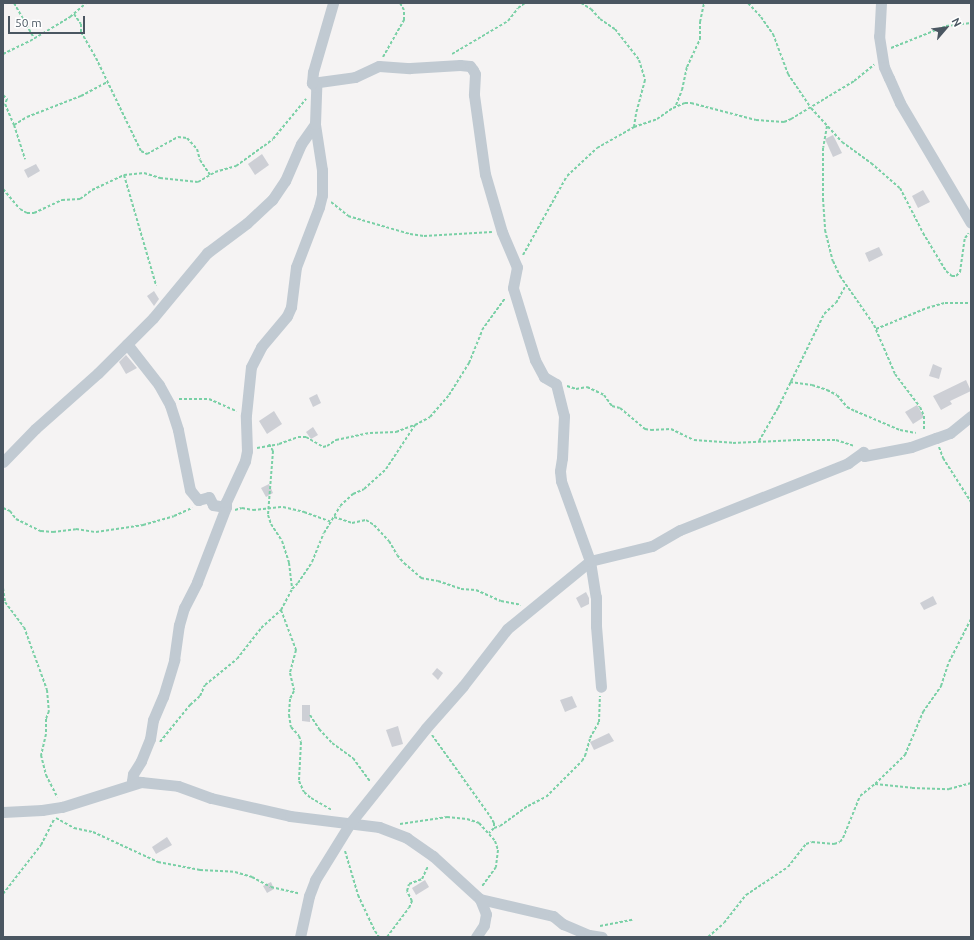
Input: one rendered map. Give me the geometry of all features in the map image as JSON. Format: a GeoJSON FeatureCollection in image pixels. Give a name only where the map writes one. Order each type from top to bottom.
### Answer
{"type":"FeatureCollection","features":[{"type":"Feature","properties":{"kind":"street"},"geometry":{"type":"LineString","coordinates":[[333,3],[313,72],[315,124],[322,170],[322,195],[312,227],[296,267],[291,307],[287,316],[261,348],[251,367],[246,415],[247,451],[240,474],[226,502],[226,507],[179,624],[174,660],[163,697],[155,712],[150,738],[141,761],[133,774],[132,781],[178,786],[211,798],[290,816],[378,827],[407,838],[433,856],[480,899],[486,914],[484,925],[476,937]]}},
{"type":"Feature","properties":{"kind":"street"},"geometry":{"type":"LineString","coordinates":[[881,3],[879,36],[884,67],[900,103],[971,223]]}},
{"type":"Feature","properties":{"kind":"street"},"geometry":{"type":"LineString","coordinates":[[314,85],[355,77],[379,66],[410,68],[460,65],[470,66],[475,74],[474,95],[485,174],[502,232],[517,267],[513,288],[535,360],[544,377],[556,384],[564,416],[564,433],[560,471],[561,481],[590,561],[596,597],[596,626],[601,687]]}},
{"type":"Feature","properties":{"kind":"street"},"geometry":{"type":"LineString","coordinates":[[3,462],[35,429],[98,373],[158,313],[207,253],[247,223],[272,200],[285,181],[301,144],[315,124]]}},
{"type":"Feature","properties":{"kind":"street"},"geometry":{"type":"LineString","coordinates":[[127,344],[165,395],[178,430],[190,490],[198,500],[209,497],[213,505],[226,507]]}},
{"type":"Feature","properties":{"kind":"street"},"geometry":{"type":"LineString","coordinates":[[300,937],[309,896],[322,867],[351,823],[426,728],[463,686],[507,628],[590,561],[652,546],[680,530],[848,463],[863,452],[864,456],[929,437],[950,433],[971,417]]}},
{"type":"Feature","properties":{"kind":"street"},"geometry":{"type":"LineString","coordinates":[[3,812],[42,810],[62,806],[141,782]]}},
{"type":"Feature","properties":{"kind":"street"},"geometry":{"type":"LineString","coordinates":[[480,899],[553,916],[563,924],[602,937]]}},
{"type":"Feature","properties":{"kind":"path"},"geometry":{"type":"LineString","coordinates":[[14,3],[34,38]]}},
{"type":"Feature","properties":{"kind":"path"},"geometry":{"type":"LineString","coordinates":[[3,54],[34,38],[74,14],[86,3]]}},
{"type":"Feature","properties":{"kind":"path"},"geometry":{"type":"LineString","coordinates":[[379,66],[404,20],[404,10],[400,3]]}},
{"type":"Feature","properties":{"kind":"path"},"geometry":{"type":"LineString","coordinates":[[449,56],[508,21],[518,8],[525,3]]}},
{"type":"Feature","properties":{"kind":"path"},"geometry":{"type":"LineString","coordinates":[[581,3],[591,9],[600,19],[615,29],[639,60],[645,80],[634,127]]}},
{"type":"Feature","properties":{"kind":"path"},"geometry":{"type":"LineString","coordinates":[[675,107],[682,90],[687,66],[700,39],[700,22],[704,3]]}},
{"type":"Feature","properties":{"kind":"path"},"geometry":{"type":"LineString","coordinates":[[748,3],[761,17],[773,34],[788,74],[811,108],[842,142],[871,163],[900,188],[922,233],[946,271],[952,276],[956,276],[960,272],[965,238],[971,231]]}},
{"type":"Feature","properties":{"kind":"path"},"geometry":{"type":"LineString","coordinates":[[74,14],[81,24],[81,32],[96,58],[141,151],[147,154],[178,137],[187,138],[197,149],[200,160],[210,175]]}},
{"type":"Feature","properties":{"kind":"path"},"geometry":{"type":"LineString","coordinates":[[517,267],[567,176],[597,148],[634,127],[657,119],[680,104],[691,102],[756,120],[784,122],[811,108],[854,81],[883,58],[880,56],[896,45],[946,26],[971,23]]}},
{"type":"Feature","properties":{"kind":"path"},"geometry":{"type":"LineString","coordinates":[[14,125],[27,118],[81,96],[107,82]]}},
{"type":"Feature","properties":{"kind":"path"},"geometry":{"type":"LineString","coordinates":[[3,189],[20,209],[27,213],[34,213],[62,200],[80,199],[92,190],[124,175],[144,173],[160,178],[198,182],[210,175],[236,166],[273,139],[314,85]]}},
{"type":"Feature","properties":{"kind":"path"},"geometry":{"type":"LineString","coordinates":[[3,95],[7,99],[5,104],[14,125],[25,159]]}},
{"type":"Feature","properties":{"kind":"path"},"geometry":{"type":"LineString","coordinates":[[827,126],[824,138],[822,160],[825,230],[833,261],[846,285],[866,311],[876,329],[895,374],[920,407],[924,416],[929,437],[971,502]]}},
{"type":"Feature","properties":{"kind":"path"},"geometry":{"type":"LineString","coordinates":[[124,175],[156,285]]}},
{"type":"Feature","properties":{"kind":"path"},"geometry":{"type":"LineString","coordinates":[[322,195],[348,216],[410,234],[424,236],[449,236],[502,232]]}},
{"type":"Feature","properties":{"kind":"path"},"geometry":{"type":"LineString","coordinates":[[759,441],[824,314],[836,303],[846,285]]}},
{"type":"Feature","properties":{"kind":"path"},"geometry":{"type":"LineString","coordinates":[[247,451],[269,444],[279,444],[298,436],[306,437],[323,447],[336,440],[370,433],[396,432],[415,425],[430,417],[449,395],[469,363],[482,330],[513,288]]}},
{"type":"Feature","properties":{"kind":"path"},"geometry":{"type":"LineString","coordinates":[[876,329],[899,318],[933,306],[945,303],[971,303]]}},
{"type":"Feature","properties":{"kind":"path"},"geometry":{"type":"LineString","coordinates":[[790,382],[812,385],[827,390],[837,395],[847,407],[900,430],[929,437]]}},
{"type":"Feature","properties":{"kind":"path"},"geometry":{"type":"LineString","coordinates":[[556,384],[572,388],[583,387],[592,389],[606,396],[612,406],[620,408],[639,424],[650,430],[671,429],[694,440],[733,443],[759,441],[836,440],[850,444],[863,452]]}},
{"type":"Feature","properties":{"kind":"path"},"geometry":{"type":"LineString","coordinates":[[165,395],[174,399],[198,399],[217,402],[246,415]]}},
{"type":"Feature","properties":{"kind":"path"},"geometry":{"type":"LineString","coordinates":[[160,743],[190,705],[200,696],[205,685],[237,659],[261,628],[281,610],[292,589],[306,572],[324,533],[346,500],[353,494],[364,489],[386,469],[415,425]]}},
{"type":"Feature","properties":{"kind":"path"},"geometry":{"type":"LineString","coordinates":[[269,444],[273,452],[269,509],[271,524],[282,541],[289,563],[292,589]]}},
{"type":"Feature","properties":{"kind":"path"},"geometry":{"type":"LineString","coordinates":[[3,508],[10,512],[16,519],[41,531],[53,532],[76,529],[96,532],[143,525],[162,520],[186,512],[209,497]]}},
{"type":"Feature","properties":{"kind":"path"},"geometry":{"type":"LineString","coordinates":[[226,507],[234,510],[242,508],[253,510],[283,507],[304,512],[331,522]]}},
{"type":"Feature","properties":{"kind":"path"},"geometry":{"type":"LineString","coordinates":[[334,517],[352,523],[366,520],[374,525],[389,541],[397,555],[404,563],[421,578],[438,581],[461,589],[476,590],[501,601],[515,603],[531,609]]}},
{"type":"Feature","properties":{"kind":"path"},"geometry":{"type":"LineString","coordinates":[[3,588],[5,602],[24,627],[47,690],[49,712],[46,719],[46,734],[41,755],[46,775],[62,806],[41,845],[3,894]]}},
{"type":"Feature","properties":{"kind":"path"},"geometry":{"type":"LineString","coordinates":[[281,610],[296,650],[290,673],[294,691],[290,699],[289,714],[291,727],[299,736],[301,742],[299,781],[304,792],[310,798],[335,812]]}},
{"type":"Feature","properties":{"kind":"path"},"geometry":{"type":"LineString","coordinates":[[708,937],[724,923],[746,895],[788,867],[806,844],[812,842],[834,844],[840,842],[860,796],[875,784],[905,755],[923,712],[941,686],[949,662],[971,619]]}},
{"type":"Feature","properties":{"kind":"path"},"geometry":{"type":"LineString","coordinates":[[489,833],[494,828],[500,826],[528,806],[546,797],[586,756],[590,738],[599,722],[601,687]]}},
{"type":"Feature","properties":{"kind":"path"},"geometry":{"type":"LineString","coordinates":[[310,715],[319,729],[332,743],[348,754],[360,765],[372,785]]}},
{"type":"Feature","properties":{"kind":"path"},"geometry":{"type":"LineString","coordinates":[[426,728],[449,757],[490,816],[494,823],[494,828]]}},
{"type":"Feature","properties":{"kind":"path"},"geometry":{"type":"LineString","coordinates":[[875,784],[912,788],[950,789],[971,783]]}},
{"type":"Feature","properties":{"kind":"path"},"geometry":{"type":"LineString","coordinates":[[394,825],[447,817],[458,817],[479,823],[496,841],[498,850],[498,860],[491,876],[477,893],[480,899]]}},
{"type":"Feature","properties":{"kind":"path"},"geometry":{"type":"LineString","coordinates":[[55,818],[74,828],[93,832],[158,862],[200,870],[235,872],[275,888],[309,896]]}},
{"type":"Feature","properties":{"kind":"path"},"geometry":{"type":"LineString","coordinates":[[341,837],[358,895],[379,937]]}},
{"type":"Feature","properties":{"kind":"path"},"geometry":{"type":"LineString","coordinates":[[387,937],[409,908],[412,900],[407,891],[409,884],[422,880],[433,856]]}},
{"type":"Feature","properties":{"kind":"path"},"geometry":{"type":"LineString","coordinates":[[581,931],[589,933],[601,925],[632,920]]}},
{"type":"Feature","properties":{"kind":"building"},"geometry":{"type":"Polygon","coordinates":[[[833,135],[842,153],[833,157],[825,139],[833,135]]]}},
{"type":"Feature","properties":{"kind":"building"},"geometry":{"type":"Polygon","coordinates":[[[262,154],[269,165],[255,175],[248,164],[262,154]]]}},
{"type":"Feature","properties":{"kind":"building"},"geometry":{"type":"Polygon","coordinates":[[[36,164],[40,171],[28,178],[24,170],[36,164]]]}},
{"type":"Feature","properties":{"kind":"building"},"geometry":{"type":"Polygon","coordinates":[[[923,190],[930,202],[918,208],[912,196],[923,190]]]}},
{"type":"Feature","properties":{"kind":"building"},"geometry":{"type":"Polygon","coordinates":[[[879,247],[883,255],[869,262],[865,253],[879,247]]]}},
{"type":"Feature","properties":{"kind":"building"},"geometry":{"type":"Polygon","coordinates":[[[154,291],[159,299],[154,306],[147,296],[154,291]]]}},
{"type":"Feature","properties":{"kind":"building"},"geometry":{"type":"Polygon","coordinates":[[[126,355],[137,368],[126,374],[119,362],[126,355]]]}},
{"type":"Feature","properties":{"kind":"building"},"geometry":{"type":"Polygon","coordinates":[[[933,364],[942,368],[939,379],[929,376],[933,364]]]}},
{"type":"Feature","properties":{"kind":"building"},"geometry":{"type":"Polygon","coordinates":[[[966,380],[971,391],[950,401],[952,404],[941,410],[933,396],[966,380]]]}},
{"type":"Feature","properties":{"kind":"building"},"geometry":{"type":"Polygon","coordinates":[[[317,394],[321,403],[313,407],[309,398],[317,394]]]}},
{"type":"Feature","properties":{"kind":"building"},"geometry":{"type":"Polygon","coordinates":[[[917,405],[924,417],[913,424],[905,412],[917,405]]]}},
{"type":"Feature","properties":{"kind":"building"},"geometry":{"type":"Polygon","coordinates":[[[274,411],[282,424],[267,434],[259,421],[274,411]]]}},
{"type":"Feature","properties":{"kind":"building"},"geometry":{"type":"Polygon","coordinates":[[[313,427],[318,435],[311,439],[306,432],[313,427]]]}},
{"type":"Feature","properties":{"kind":"building"},"geometry":{"type":"Polygon","coordinates":[[[269,484],[273,493],[266,497],[261,488],[269,484]]]}},
{"type":"Feature","properties":{"kind":"building"},"geometry":{"type":"Polygon","coordinates":[[[586,592],[589,598],[589,604],[581,608],[576,598],[586,592]]]}},
{"type":"Feature","properties":{"kind":"building"},"geometry":{"type":"Polygon","coordinates":[[[933,596],[937,604],[924,610],[920,603],[933,596]]]}},
{"type":"Feature","properties":{"kind":"building"},"geometry":{"type":"Polygon","coordinates":[[[437,668],[443,673],[438,680],[432,674],[437,668]]]}},
{"type":"Feature","properties":{"kind":"building"},"geometry":{"type":"Polygon","coordinates":[[[572,696],[577,707],[565,712],[560,700],[572,696]]]}},
{"type":"Feature","properties":{"kind":"building"},"geometry":{"type":"Polygon","coordinates":[[[302,705],[310,705],[310,722],[302,721],[302,705]]]}},
{"type":"Feature","properties":{"kind":"building"},"geometry":{"type":"Polygon","coordinates":[[[398,726],[403,744],[392,747],[386,730],[398,726]]]}},
{"type":"Feature","properties":{"kind":"building"},"geometry":{"type":"Polygon","coordinates":[[[609,733],[614,741],[594,750],[590,742],[609,733]]]}},
{"type":"Feature","properties":{"kind":"building"},"geometry":{"type":"Polygon","coordinates":[[[167,837],[172,845],[156,854],[152,847],[167,837]]]}},
{"type":"Feature","properties":{"kind":"building"},"geometry":{"type":"Polygon","coordinates":[[[425,880],[429,887],[416,895],[412,888],[425,880]]]}},
{"type":"Feature","properties":{"kind":"building"},"geometry":{"type":"Polygon","coordinates":[[[271,882],[274,889],[267,893],[263,886],[271,882]]]}}]}
